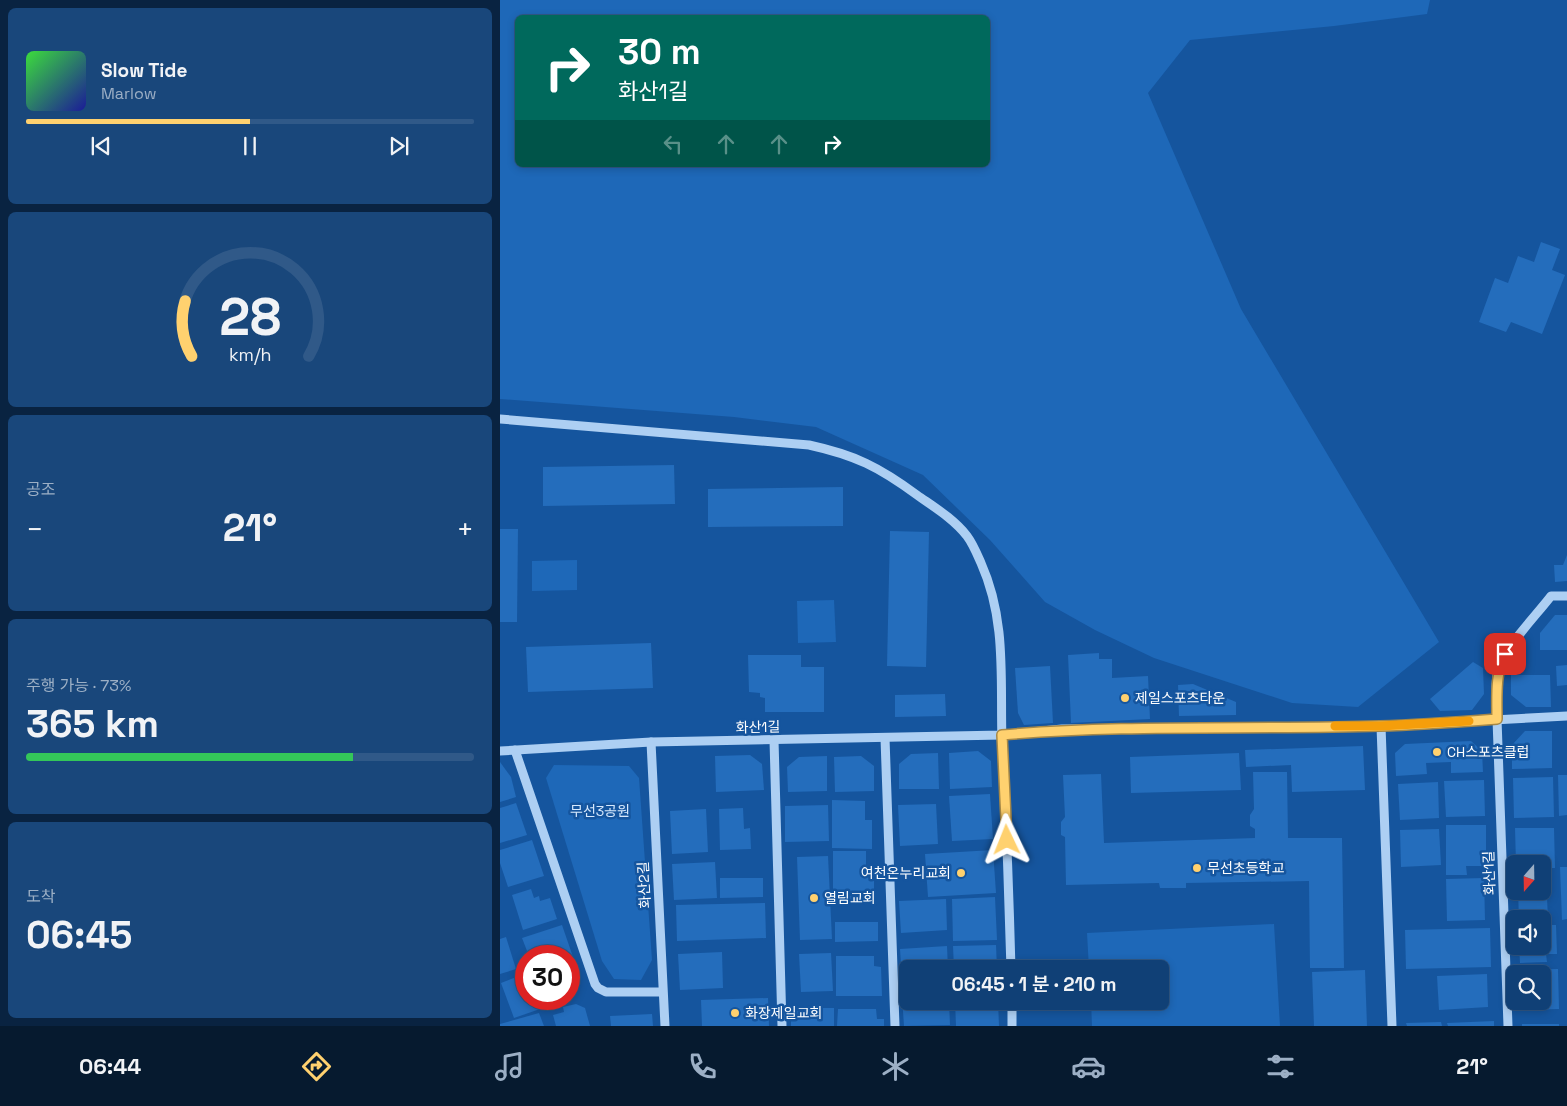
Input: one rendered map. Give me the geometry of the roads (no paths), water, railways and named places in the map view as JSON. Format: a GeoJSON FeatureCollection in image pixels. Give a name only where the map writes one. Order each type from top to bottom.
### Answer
{"type":"FeatureCollection","features":[{"type":"Feature","properties":{"kind":"street"},"geometry":{"type":"LineString","coordinates":[[500,419],[809,445],[838,451],[889,474],[945,515],[958,527],[970,542],[981,563],[998,614],[1002,667],[1002,735],[1011,960]]}},
{"type":"Feature","properties":{"kind":"street"},"geometry":{"type":"LineString","coordinates":[[1497,719],[1499,665],[1505,654],[1551,596],[1567,596]]}},
{"type":"Feature","properties":{"kind":"street","name":"화산1길"},"geometry":{"type":"LineString","coordinates":[[500,751],[651,742],[1002,735],[1081,729],[1380,726],[1567,716]]}},
{"type":"Feature","properties":{"kind":"street","name":"화산1길"},"geometry":{"type":"LineString","coordinates":[[1497,719],[1508,1026]]}},
{"type":"Feature","properties":{"kind":"street"},"geometry":{"type":"LineString","coordinates":[[1380,726],[1392,1026]]}},
{"type":"Feature","properties":{"kind":"street"},"geometry":{"type":"LineString","coordinates":[[885,738],[895,1026]]}},
{"type":"Feature","properties":{"kind":"street"},"geometry":{"type":"LineString","coordinates":[[774,740],[782,1026]]}},
{"type":"Feature","properties":{"kind":"street","name":"화산2길"},"geometry":{"type":"LineString","coordinates":[[651,742],[665,1026]]}},
{"type":"Feature","properties":{"kind":"street"},"geometry":{"type":"LineString","coordinates":[[515,750],[595,984],[606,992],[662,992]]}},
{"type":"Feature","properties":{"kind":"street"},"geometry":{"type":"LineString","coordinates":[[1012,1010],[1012,1026]]}},
{"type":"Feature","properties":{"kind":"place","name":"제일스포츠타운"},"geometry":{"type":"Point","coordinates":[1125,698]}},
{"type":"Feature","properties":{"kind":"place","name":"CH스포츠클럽"},"geometry":{"type":"Point","coordinates":[1437,752]}},
{"type":"Feature","properties":{"kind":"place","name":"무선초등학교"},"geometry":{"type":"Point","coordinates":[1197,868]}},
{"type":"Feature","properties":{"kind":"place","name":"여천온누리교회"},"geometry":{"type":"Point","coordinates":[961,873]}},
{"type":"Feature","properties":{"kind":"place","name":"열림교회"},"geometry":{"type":"Point","coordinates":[814,898]}},
{"type":"Feature","properties":{"kind":"place","name":"화장제일교회"},"geometry":{"type":"Point","coordinates":[735,1013]}},
{"type":"Feature","properties":{"kind":"park label","name":"무선3공원"},"geometry":{"type":"Point","coordinates":[600,811]}}]}
